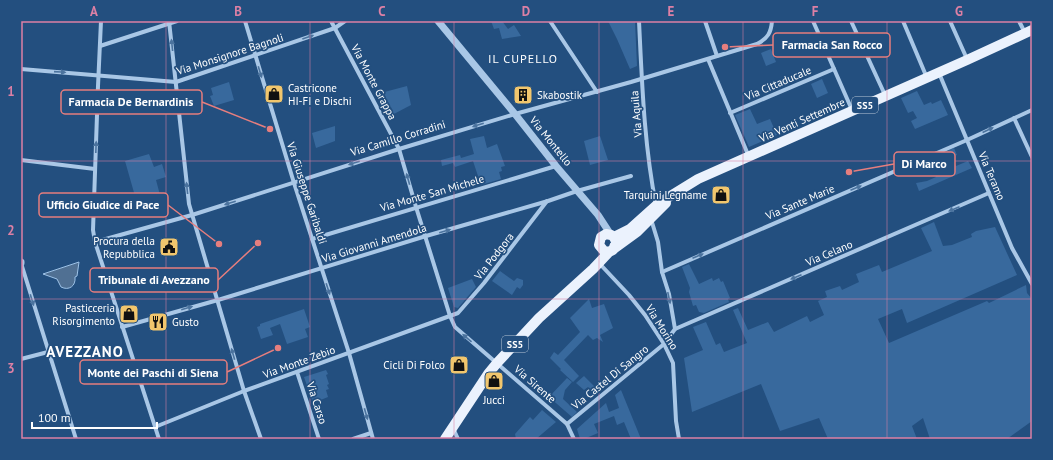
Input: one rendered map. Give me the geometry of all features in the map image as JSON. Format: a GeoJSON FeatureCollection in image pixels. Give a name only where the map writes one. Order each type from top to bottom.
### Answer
{"type":"FeatureCollection","features":[{"type":"Feature","properties":{"kind":"main road","name":"Via Venti Settembre"},"geometry":{"type":"LineString","coordinates":[[610,244],[630,229],[656,205],[695,180],[968,60],[1028,32]]}},
{"type":"Feature","properties":{"kind":"main road","name":"Via Venti Settembre"},"geometry":{"type":"LineString","coordinates":[[610,244],[634,234],[651,219],[671,196]]}},
{"type":"Feature","properties":{"kind":"main road"},"geometry":{"type":"LineString","coordinates":[[599,262],[610,244],[598,243],[601,237]]}},
{"type":"Feature","properties":{"kind":"main road","name":"SS5"},"geometry":{"type":"LineString","coordinates":[[445,439],[488,374],[497,363],[539,318],[599,262]]}},
{"type":"Feature","properties":{"kind":"street"},"geometry":{"type":"LineString","coordinates":[[101,21],[93,230],[95,242],[159,439]]}},
{"type":"Feature","properties":{"kind":"street"},"geometry":{"type":"LineString","coordinates":[[100,46],[169,22],[177,21]]}},
{"type":"Feature","properties":{"kind":"street","name":"Via Giuseppe Garibaldi"},"geometry":{"type":"LineString","coordinates":[[245,21],[294,183],[349,353],[373,439]]}},
{"type":"Feature","properties":{"kind":"street","name":"Via Monte Grappa"},"geometry":{"type":"LineString","coordinates":[[331,21],[399,148],[450,316],[455,327],[497,363]]}},
{"type":"Feature","properties":{"kind":"street","name":"Via Monsignore Bagnoli"},"geometry":{"type":"LineString","coordinates":[[21,69],[176,82],[335,28],[345,21]]}},
{"type":"Feature","properties":{"kind":"street","name":"Via Montello"},"geometry":{"type":"LineString","coordinates":[[438,21],[601,219],[610,244]]}},
{"type":"Feature","properties":{"kind":"street"},"geometry":{"type":"LineString","coordinates":[[550,21],[597,92]]}},
{"type":"Feature","properties":{"kind":"street","name":"Via Aquila"},"geometry":{"type":"LineString","coordinates":[[640,21],[642,78],[651,183],[656,205]]}},
{"type":"Feature","properties":{"kind":"street"},"geometry":{"type":"LineString","coordinates":[[705,21],[717,56]]}},
{"type":"Feature","properties":{"kind":"street","name":"Via Camillo Corradini"},"geometry":{"type":"LineString","coordinates":[[95,242],[192,215],[399,148],[708,59],[762,41],[770,35],[772,21]]}},
{"type":"Feature","properties":{"kind":"street"},"geometry":{"type":"LineString","coordinates":[[813,21],[852,111]]}},
{"type":"Feature","properties":{"kind":"street"},"geometry":{"type":"LineString","coordinates":[[851,21],[885,96]]}},
{"type":"Feature","properties":{"kind":"street"},"geometry":{"type":"LineString","coordinates":[[903,21],[927,78]]}},
{"type":"Feature","properties":{"kind":"street"},"geometry":{"type":"LineString","coordinates":[[950,21],[968,60]]}},
{"type":"Feature","properties":{"kind":"street"},"geometry":{"type":"LineString","coordinates":[[1019,21],[1028,32]]}},
{"type":"Feature","properties":{"kind":"street"},"geometry":{"type":"LineString","coordinates":[[169,22],[188,204],[244,391],[261,439]]}},
{"type":"Feature","properties":{"kind":"street"},"geometry":{"type":"LineString","coordinates":[[708,59],[749,157]]}},
{"type":"Feature","properties":{"kind":"street","name":"Via Cittaducale"},"geometry":{"type":"LineString","coordinates":[[730,113],[834,69]]}},
{"type":"Feature","properties":{"kind":"street","name":"Via Teramo"},"geometry":{"type":"LineString","coordinates":[[938,73],[1016,255],[1032,284]]}},
{"type":"Feature","properties":{"kind":"street","name":"Via Sante Marie"},"geometry":{"type":"LineString","coordinates":[[662,272],[967,140],[1032,110]]}},
{"type":"Feature","properties":{"kind":"street"},"geometry":{"type":"LineString","coordinates":[[1014,118],[1032,157]]}},
{"type":"Feature","properties":{"kind":"street"},"geometry":{"type":"LineString","coordinates":[[21,160],[95,169]]}},
{"type":"Feature","properties":{"kind":"street","name":"Via Monte San Michele"},"geometry":{"type":"LineString","coordinates":[[312,239],[556,166]]}},
{"type":"Feature","properties":{"kind":"street","name":"Via Giovanni Amendola"},"geometry":{"type":"LineString","coordinates":[[122,327],[218,300],[426,236],[631,176]]}},
{"type":"Feature","properties":{"kind":"street","name":"Via Celano"},"geometry":{"type":"LineString","coordinates":[[675,329],[990,193]]}},
{"type":"Feature","properties":{"kind":"street","name":"Via Podgora"},"geometry":{"type":"LineString","coordinates":[[450,316],[458,313],[484,283],[548,201]]}},
{"type":"Feature","properties":{"kind":"street"},"geometry":{"type":"LineString","coordinates":[[601,219],[601,237]]}},
{"type":"Feature","properties":{"kind":"street"},"geometry":{"type":"LineString","coordinates":[[651,219],[658,242],[662,272],[675,329],[664,344]]}},
{"type":"Feature","properties":{"kind":"street","name":"Via Morino"},"geometry":{"type":"LineString","coordinates":[[599,262],[645,315],[664,344],[673,363],[676,422],[679,439]]}},
{"type":"Feature","properties":{"kind":"street"},"geometry":{"type":"LineString","coordinates":[[21,263],[76,439]]}},
{"type":"Feature","properties":{"kind":"street","name":"Via Monte Zebio"},"geometry":{"type":"LineString","coordinates":[[155,427],[244,391],[450,316]]}},
{"type":"Feature","properties":{"kind":"street","name":"Via Castel Di Sangro"},"geometry":{"type":"LineString","coordinates":[[567,424],[664,344]]}},
{"type":"Feature","properties":{"kind":"street"},"geometry":{"type":"LineString","coordinates":[[21,359],[48,352]]}},
{"type":"Feature","properties":{"kind":"street","name":"Via Sirente"},"geometry":{"type":"LineString","coordinates":[[497,363],[567,424],[574,439]]}},
{"type":"Feature","properties":{"kind":"street","name":"Via Carso"},"geometry":{"type":"LineString","coordinates":[[297,372],[319,439]]}},
{"type":"Feature","properties":{"kind":"street"},"geometry":{"type":"LineString","coordinates":[[453,428],[458,439]]}},
{"type":"Feature","properties":{"kind":"street"},"geometry":{"type":"LineString","coordinates":[[353,439],[371,433]]}},
{"type":"Feature","properties":{"kind":"shaded area"},"geometry":{"type":"Polygon","coordinates":[[[491,21],[502,21],[508,29],[514,25],[521,36],[502,39],[499,28],[494,29],[491,21]]]}},
{"type":"Feature","properties":{"kind":"shaded area"},"geometry":{"type":"Polygon","coordinates":[[[608,21],[635,21],[637,66],[630,69],[608,21]]]}},
{"type":"Feature","properties":{"kind":"shaded area"},"geometry":{"type":"Polygon","coordinates":[[[771,49],[776,62],[766,66],[761,53],[771,49]]]}},
{"type":"Feature","properties":{"kind":"shaded area"},"geometry":{"type":"Polygon","coordinates":[[[822,79],[828,93],[817,98],[811,84],[822,79]]]}},
{"type":"Feature","properties":{"kind":"shaded area"},"geometry":{"type":"Polygon","coordinates":[[[229,82],[234,100],[214,106],[210,96],[213,95],[211,88],[229,82]]]}},
{"type":"Feature","properties":{"kind":"shaded area"},"geometry":{"type":"Polygon","coordinates":[[[407,86],[411,105],[390,116],[377,94],[407,86]]]}},
{"type":"Feature","properties":{"kind":"shaded area"},"geometry":{"type":"Polygon","coordinates":[[[917,91],[924,105],[931,102],[932,104],[941,100],[948,115],[915,129],[911,121],[917,118],[913,111],[908,113],[901,98],[917,91]]]}},
{"type":"Feature","properties":{"kind":"shaded area"},"geometry":{"type":"Polygon","coordinates":[[[750,109],[757,124],[770,119],[777,135],[749,147],[735,115],[750,109]]]}},
{"type":"Feature","properties":{"kind":"shaded area"},"geometry":{"type":"Polygon","coordinates":[[[335,126],[335,141],[316,148],[312,133],[335,126]]]}},
{"type":"Feature","properties":{"kind":"shaded area"},"geometry":{"type":"Polygon","coordinates":[[[484,136],[487,148],[497,144],[505,166],[501,167],[502,171],[499,172],[501,179],[481,185],[473,161],[455,167],[453,163],[442,166],[441,160],[460,155],[461,158],[474,154],[470,139],[484,136]]]}},
{"type":"Feature","properties":{"kind":"shaded area"},"geometry":{"type":"Polygon","coordinates":[[[600,136],[608,160],[590,165],[584,141],[600,136]]]}},
{"type":"Feature","properties":{"kind":"shaded area"},"geometry":{"type":"Polygon","coordinates":[[[954,148],[957,155],[952,157],[956,166],[968,161],[972,168],[919,191],[916,183],[927,181],[936,177],[930,159],[933,158],[939,171],[946,168],[944,162],[949,160],[945,152],[954,148]]]}},
{"type":"Feature","properties":{"kind":"shaded area"},"geometry":{"type":"Polygon","coordinates":[[[149,154],[154,167],[162,164],[166,177],[156,180],[160,195],[137,203],[125,161],[149,154]]]}},
{"type":"Feature","properties":{"kind":"shaded area"},"geometry":{"type":"Polygon","coordinates":[[[934,222],[943,246],[952,245],[972,237],[971,234],[976,231],[995,227],[1017,275],[907,323],[902,309],[878,319],[889,343],[987,301],[989,303],[1026,285],[1027,293],[1032,299],[1032,421],[1007,439],[930,439],[923,418],[912,426],[917,439],[828,439],[819,418],[780,431],[761,384],[692,412],[684,358],[703,350],[693,327],[706,322],[716,345],[720,343],[724,352],[747,343],[733,310],[738,308],[748,330],[768,322],[774,332],[807,316],[810,322],[824,315],[818,301],[827,297],[825,291],[840,286],[842,290],[859,282],[856,274],[879,265],[882,272],[932,251],[921,228],[934,222]]]}},
{"type":"Feature","properties":{"kind":"shaded area"},"geometry":{"type":"Polygon","coordinates":[[[79,262],[77,276],[75,277],[73,285],[69,288],[61,287],[57,279],[43,274],[79,262]]]}},
{"type":"Feature","properties":{"kind":"shaded area"},"geometry":{"type":"Polygon","coordinates":[[[689,264],[699,284],[712,278],[713,281],[719,278],[721,282],[723,281],[730,298],[728,299],[729,302],[704,313],[699,312],[696,305],[693,306],[689,292],[690,288],[682,267],[689,264]]]}},
{"type":"Feature","properties":{"kind":"shaded area"},"geometry":{"type":"Polygon","coordinates":[[[500,271],[514,281],[517,278],[523,280],[523,285],[520,289],[517,287],[512,295],[492,281],[500,271]]]}},
{"type":"Feature","properties":{"kind":"shaded area"},"geometry":{"type":"Polygon","coordinates":[[[472,279],[476,287],[458,308],[454,307],[448,288],[472,279]]]}},
{"type":"Feature","properties":{"kind":"shaded area"},"geometry":{"type":"Polygon","coordinates":[[[589,299],[592,308],[604,304],[613,328],[600,335],[603,342],[597,338],[593,340],[588,335],[564,360],[579,376],[573,382],[550,358],[554,352],[558,355],[580,332],[570,318],[589,299]]]}},
{"type":"Feature","properties":{"kind":"shaded area"},"geometry":{"type":"Polygon","coordinates":[[[304,309],[310,327],[305,329],[308,337],[287,344],[280,324],[270,328],[273,335],[261,339],[257,327],[260,326],[260,324],[304,309]]]}},
{"type":"Feature","properties":{"kind":"shaded area"},"geometry":{"type":"Polygon","coordinates":[[[326,370],[329,384],[327,385],[329,389],[326,390],[328,397],[313,403],[304,377],[326,370]]]}},
{"type":"Feature","properties":{"kind":"shaded area"},"geometry":{"type":"Polygon","coordinates":[[[608,375],[609,379],[594,394],[588,387],[584,390],[576,383],[584,376],[595,387],[608,375]]]}},
{"type":"Feature","properties":{"kind":"shaded area"},"geometry":{"type":"Polygon","coordinates":[[[567,378],[572,382],[565,390],[563,399],[577,412],[572,417],[549,397],[567,378]]]}},
{"type":"Feature","properties":{"kind":"shaded area"},"geometry":{"type":"Polygon","coordinates":[[[621,390],[641,439],[631,439],[624,422],[617,425],[614,416],[594,424],[598,433],[584,439],[580,439],[577,429],[606,403],[609,412],[619,408],[615,395],[621,390]]]}},
{"type":"Feature","properties":{"kind":"shaded area"},"geometry":{"type":"Polygon","coordinates":[[[542,410],[556,422],[536,439],[516,439],[515,434],[530,417],[533,420],[542,410]]]}},
{"type":"Feature","properties":{"kind":"place","name":"Farmacia San Rocco"},"geometry":{"type":"Point","coordinates":[725,47]}},
{"type":"Feature","properties":{"kind":"place","name":"Castricone HI-FI e Dischi"},"geometry":{"type":"Point","coordinates":[274,94]}},
{"type":"Feature","properties":{"kind":"place","name":"Skabostik"},"geometry":{"type":"Point","coordinates":[523,95]}},
{"type":"Feature","properties":{"kind":"place","name":"Farmacia De Bernardinis"},"geometry":{"type":"Point","coordinates":[270,129]}},
{"type":"Feature","properties":{"kind":"place","name":"Di Marco"},"geometry":{"type":"Point","coordinates":[849,172]}},
{"type":"Feature","properties":{"kind":"place","name":"Tarquini Legname"},"geometry":{"type":"Point","coordinates":[721,195]}},
{"type":"Feature","properties":{"kind":"place","name":"Tribunale di Avezzano"},"geometry":{"type":"Point","coordinates":[258,243]}},
{"type":"Feature","properties":{"kind":"place","name":"Ufficio Giudice di Pace"},"geometry":{"type":"Point","coordinates":[219,244]}},
{"type":"Feature","properties":{"kind":"place","name":"Procura della Repubblica"},"geometry":{"type":"Point","coordinates":[169,247]}},
{"type":"Feature","properties":{"kind":"place","name":"Pasticceria Risorgimento"},"geometry":{"type":"Point","coordinates":[129,314]}},
{"type":"Feature","properties":{"kind":"place","name":"Gusto"},"geometry":{"type":"Point","coordinates":[158,322]}},
{"type":"Feature","properties":{"kind":"place","name":"Monte dei Paschi di Siena"},"geometry":{"type":"Point","coordinates":[278,348]}},
{"type":"Feature","properties":{"kind":"place","name":"Cicli Di Folco"},"geometry":{"type":"Point","coordinates":[459,365]}},
{"type":"Feature","properties":{"kind":"place","name":"Jucci"},"geometry":{"type":"Point","coordinates":[494,381]}},
{"type":"Feature","properties":{"kind":"district","name":"IL CUPELLO"},"geometry":{"type":"Point","coordinates":[523,58]}},
{"type":"Feature","properties":{"kind":"district","name":"AVEZZANO"},"geometry":{"type":"Point","coordinates":[85,351]}}]}
